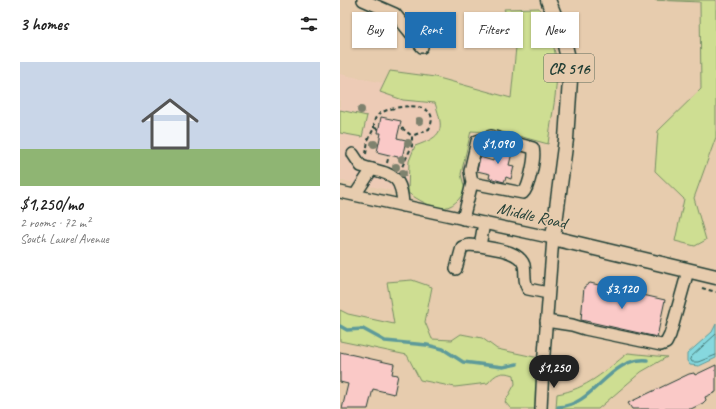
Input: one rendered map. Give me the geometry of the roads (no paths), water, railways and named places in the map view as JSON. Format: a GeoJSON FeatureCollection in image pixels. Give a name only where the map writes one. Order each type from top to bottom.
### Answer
{"type":"FeatureCollection","features":[{"type":"Feature","properties":{"kind":"main road","name":"CR 516"},"geometry":{"type":"LineString","coordinates":[[548,0],[563,37],[568,58],[570,80],[566,139],[553,238]]}},
{"type":"Feature","properties":{"kind":"main road","name":"Middle Road"},"geometry":{"type":"LineString","coordinates":[[553,238],[716,277]]}},
{"type":"Feature","properties":{"kind":"street"},"geometry":{"type":"LineString","coordinates":[[363,0],[395,14],[405,26]]}},
{"type":"Feature","properties":{"kind":"street"},"geometry":{"type":"LineString","coordinates":[[463,219],[472,183],[470,171],[477,141],[491,136],[531,146],[533,148],[534,155],[527,187],[522,193],[472,183]]}},
{"type":"Feature","properties":{"kind":"street"},"geometry":{"type":"LineString","coordinates":[[353,154],[358,163],[368,168],[386,172],[397,179],[402,188],[404,206]]}},
{"type":"Feature","properties":{"kind":"street"},"geometry":{"type":"LineString","coordinates":[[355,196],[368,168]]}},
{"type":"Feature","properties":{"kind":"street","name":"Middle Road"},"geometry":{"type":"LineString","coordinates":[[340,192],[553,238]]}},
{"type":"Feature","properties":{"kind":"street"},"geometry":{"type":"LineString","coordinates":[[480,246],[484,223]]}},
{"type":"Feature","properties":{"kind":"street"},"geometry":{"type":"LineString","coordinates":[[541,409],[553,238]]}},
{"type":"Feature","properties":{"kind":"street"},"geometry":{"type":"LineString","coordinates":[[456,269],[462,247],[469,245],[480,246],[515,255],[524,265],[525,283],[528,289],[548,293]]}},
{"type":"Feature","properties":{"kind":"street"},"geometry":{"type":"LineString","coordinates":[[546,321],[572,325],[661,345],[666,343],[670,335],[688,271]]}},
{"type":"Feature","properties":{"kind":"water"},"geometry":{"type":"Polygon","coordinates":[[[716,324],[716,358],[699,366],[690,365],[687,361],[687,354],[712,332],[716,324]]]}},
{"type":"Feature","properties":{"kind":"waterway"},"geometry":{"type":"LineString","coordinates":[[340,326],[347,330],[363,329],[385,341],[427,345],[443,349],[463,362],[503,367],[517,364]]}},
{"type":"Feature","properties":{"kind":"waterway"},"geometry":{"type":"LineString","coordinates":[[558,407],[571,405],[582,399],[622,366],[634,361],[647,360]]}}]}
